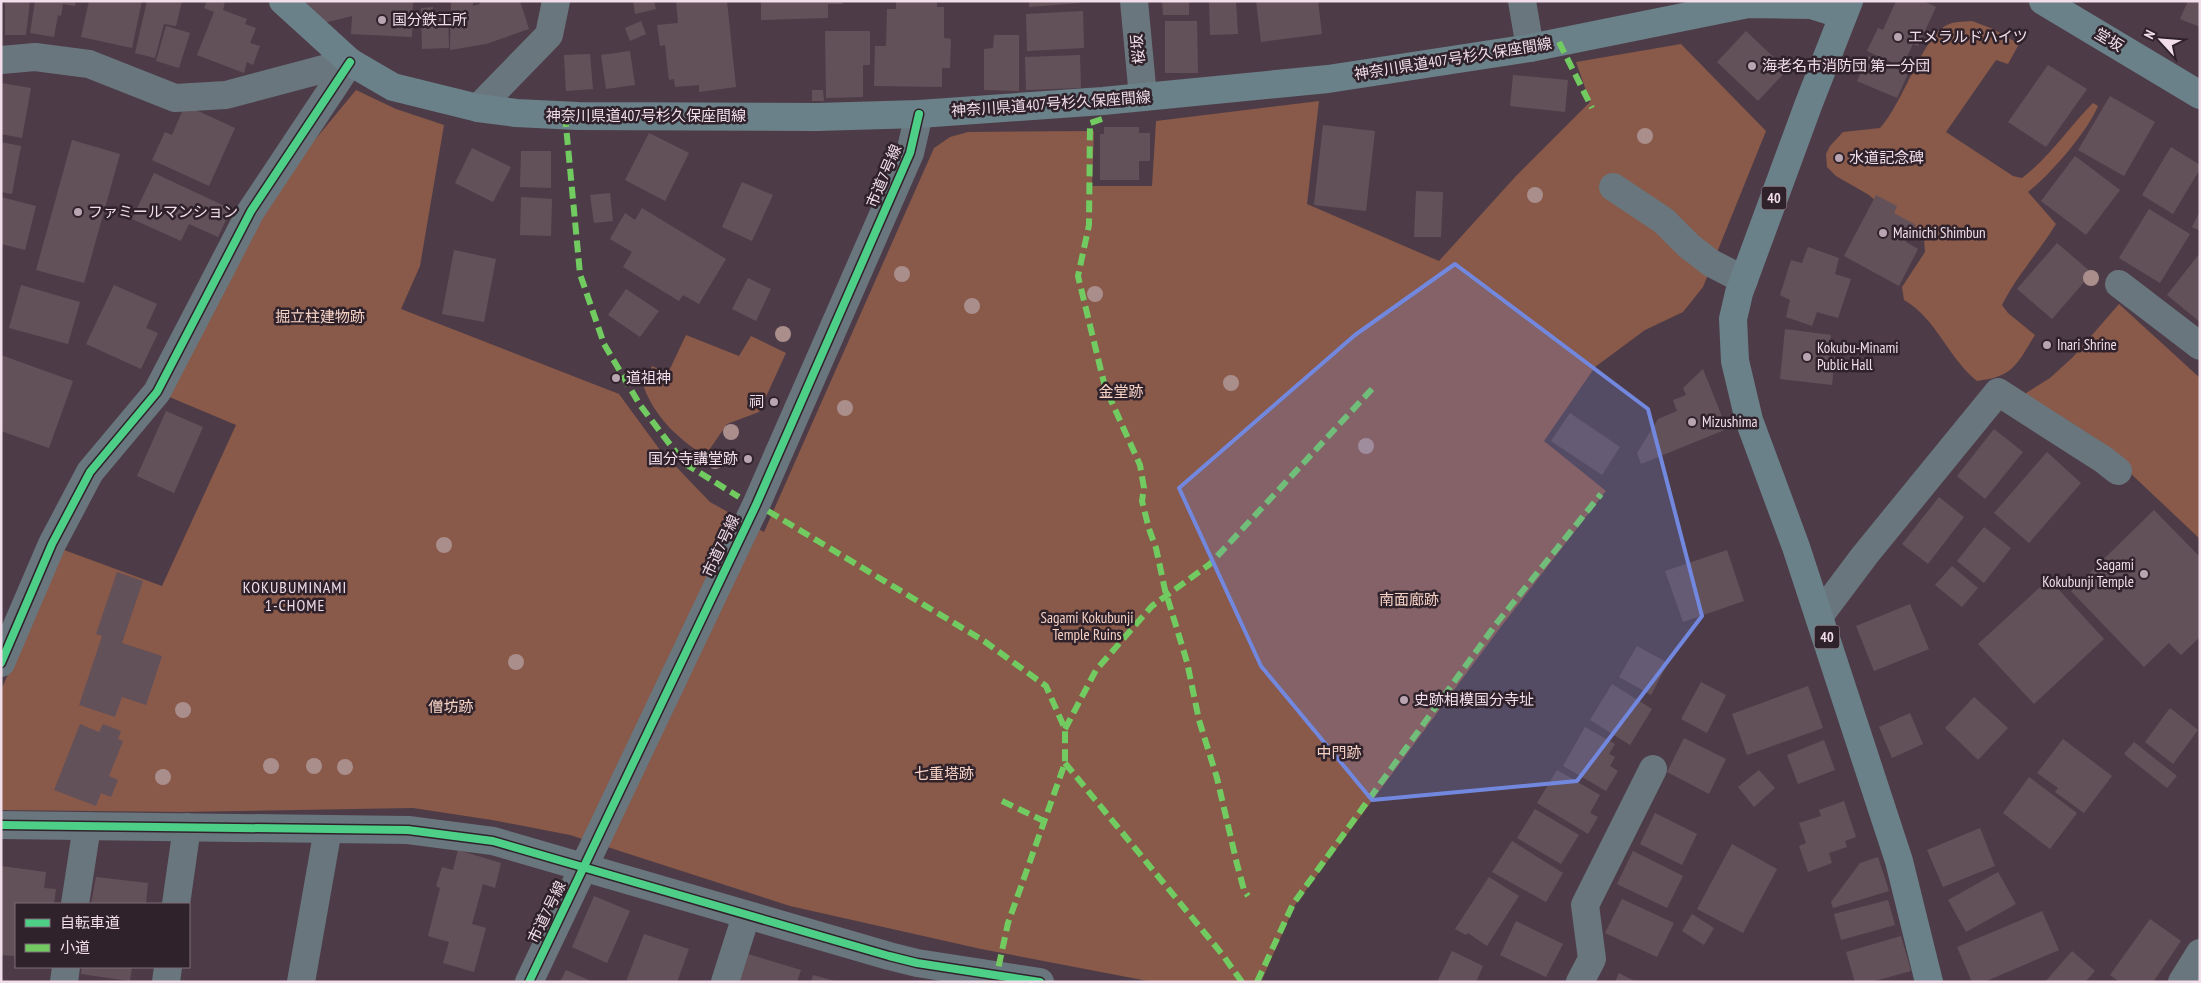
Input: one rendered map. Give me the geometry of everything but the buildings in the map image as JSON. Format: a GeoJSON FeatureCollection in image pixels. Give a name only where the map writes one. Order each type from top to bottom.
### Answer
{"type":"FeatureCollection","features":[{"type":"Feature","properties":{"kind":"main road","name":"神奈川県道407号杉久保座間線"},"geometry":{"type":"LineString","coordinates":[[283,1],[350,62],[393,87],[478,108],[516,113],[578,116],[817,117],[919,114],[1143,97],[1328,79],[1530,48],[1748,4],[1846,8]]}},
{"type":"Feature","properties":{"kind":"main road","name":"堂坂"},"geometry":{"type":"LineString","coordinates":[[2043,1],[2200,95]]}},
{"type":"Feature","properties":{"kind":"main road","name":"40"},"geometry":{"type":"LineString","coordinates":[[1846,8],[1744,280],[1733,319],[1735,361],[1749,420],[1820,615],[1899,861],[1929,982]]}},
{"type":"Feature","properties":{"kind":"street"},"geometry":{"type":"LineString","coordinates":[[478,108],[549,35],[556,1]]}},
{"type":"Feature","properties":{"kind":"street","name":"桜坂"},"geometry":{"type":"LineString","coordinates":[[1134,1],[1143,97]]}},
{"type":"Feature","properties":{"kind":"street"},"geometry":{"type":"LineString","coordinates":[[1522,1],[1530,48]]}},
{"type":"Feature","properties":{"kind":"street"},"geometry":{"type":"LineString","coordinates":[[1,60],[35,57],[88,64],[175,98],[226,95],[350,62]]}},
{"type":"Feature","properties":{"kind":"street"},"geometry":{"type":"LineString","coordinates":[[1,664],[52,544],[90,472],[157,392],[251,211],[350,62]]}},
{"type":"Feature","properties":{"kind":"street","name":"市道7号線"},"geometry":{"type":"LineString","coordinates":[[529,982],[756,505],[910,153],[919,114]]}},
{"type":"Feature","properties":{"kind":"street"},"geometry":{"type":"LineString","coordinates":[[1613,187],[1664,221],[1689,246],[1711,263],[1744,280]]}},
{"type":"Feature","properties":{"kind":"street"},"geometry":{"type":"LineString","coordinates":[[2119,284],[2200,346]]}},
{"type":"Feature","properties":{"kind":"street"},"geometry":{"type":"LineString","coordinates":[[1820,615],[1865,555],[1998,392],[2118,471]]}},
{"type":"Feature","properties":{"kind":"street"},"geometry":{"type":"LineString","coordinates":[[1580,982],[1592,959],[1585,905],[1653,769]]}},
{"type":"Feature","properties":{"kind":"street"},"geometry":{"type":"LineString","coordinates":[[1,824],[408,830],[493,841],[746,916],[914,972],[1040,982]]}},
{"type":"Feature","properties":{"kind":"street"},"geometry":{"type":"LineString","coordinates":[[75,903],[87,826]]}},
{"type":"Feature","properties":{"kind":"street"},"geometry":{"type":"LineString","coordinates":[[176,903],[187,827]]}},
{"type":"Feature","properties":{"kind":"street"},"geometry":{"type":"LineString","coordinates":[[301,982],[328,829]]}},
{"type":"Feature","properties":{"kind":"street"},"geometry":{"type":"LineString","coordinates":[[725,982],[746,916]]}},
{"type":"Feature","properties":{"kind":"street"},"geometry":{"type":"LineString","coordinates":[[2182,982],[2200,952]]}},
{"type":"Feature","properties":{"kind":"street"},"geometry":{"type":"LineString","coordinates":[[64,982],[66,968]]}},
{"type":"Feature","properties":{"kind":"street"},"geometry":{"type":"LineString","coordinates":[[166,982],[168,968]]}},
{"type":"Feature","properties":{"kind":"highlighted area"},"geometry":{"type":"Polygon","coordinates":[[[1455,264],[1648,409],[1702,616],[1577,781],[1372,800],[1261,666],[1179,488],[1355,335],[1455,264]]]}},
{"type":"Feature","properties":{"kind":"green space"},"geometry":{"type":"Polygon","coordinates":[[[1972,21],[1993,29],[2019,44],[2008,64],[1996,60],[1946,132],[2013,176],[2022,178],[2042,161],[2093,103],[2098,106],[2086,128],[2068,152],[2028,192],[2056,224],[2014,284],[2002,305],[2008,313],[2035,335],[2024,354],[2007,372],[1989,379],[1977,381],[1958,361],[1925,317],[1904,300],[1902,287],[1925,252],[1924,239],[1916,230],[1886,210],[1869,195],[1836,176],[1827,167],[1826,154],[1830,146],[1843,132],[1880,128],[1897,103],[1920,57],[1937,33],[1951,23],[1972,21]]]}},
{"type":"Feature","properties":{"kind":"green space","name":"Sagami Kokubunji Temple Ruins"},"geometry":{"type":"Polygon","coordinates":[[[1681,44],[1766,131],[1703,287],[1683,312],[1645,330],[1595,367],[1544,441],[1606,491],[1500,628],[1295,905],[1261,982],[1153,982],[981,949],[790,906],[570,835],[492,820],[413,808],[180,812],[1,810],[1,690],[64,550],[162,586],[236,425],[167,396],[247,242],[304,153],[356,90],[396,109],[444,125],[420,266],[401,309],[619,394],[660,450],[710,502],[764,532],[934,148],[950,137],[968,132],[1094,131],[1092,186],[1152,186],[1156,121],[1319,101],[1307,204],[1439,261],[1516,176],[1590,102],[1576,62],[1681,44]]]}},
{"type":"Feature","properties":{"kind":"green space"},"geometry":{"type":"Polygon","coordinates":[[[2119,304],[2200,378],[2200,539],[2128,471],[2018,398],[2050,378],[2073,357],[2119,304]]]}},
{"type":"Feature","properties":{"kind":"green space"},"geometry":{"type":"Polygon","coordinates":[[[686,335],[739,356],[751,336],[786,353],[759,412],[727,424],[705,456],[676,434],[660,416],[653,407],[643,385],[652,366],[668,373],[686,335]]]}},
{"type":"Feature","properties":{"kind":"marked path"},"geometry":{"type":"LineString","coordinates":[[1559,42],[1592,108]]}},
{"type":"Feature","properties":{"kind":"marked path"},"geometry":{"type":"LineString","coordinates":[[565,115],[580,274],[604,344],[640,405],[684,463],[739,497]]}},
{"type":"Feature","properties":{"kind":"marked path"},"geometry":{"type":"LineString","coordinates":[[1102,119],[1090,123],[1089,225],[1078,276],[1105,387],[1140,465],[1144,488],[1142,501],[1149,529],[1156,548],[1165,590],[1187,662],[1199,720],[1217,778],[1244,890],[1248,896]]}},
{"type":"Feature","properties":{"kind":"marked path"},"geometry":{"type":"LineString","coordinates":[[1065,729],[1096,670],[1152,606],[1210,564],[1372,389]]}},
{"type":"Feature","properties":{"kind":"marked path"},"geometry":{"type":"LineString","coordinates":[[1257,982],[1293,904],[1496,624],[1601,494]]}},
{"type":"Feature","properties":{"kind":"marked path"},"geometry":{"type":"LineString","coordinates":[[768,511],[984,641],[1046,686],[1065,729],[1065,763],[1008,923],[997,974]]}},
{"type":"Feature","properties":{"kind":"marked path"},"geometry":{"type":"LineString","coordinates":[[1065,763],[1222,954],[1242,982]]}},
{"type":"Feature","properties":{"kind":"marked path"},"geometry":{"type":"LineString","coordinates":[[1002,801],[1044,821]]}},
{"type":"Feature","properties":{"kind":"cycle path"},"geometry":{"type":"LineString","coordinates":[[1,663],[52,544],[90,472],[157,392],[251,211],[350,62]]}},
{"type":"Feature","properties":{"kind":"cycle path"},"geometry":{"type":"LineString","coordinates":[[529,982],[756,505],[910,153],[919,114]]}},
{"type":"Feature","properties":{"kind":"cycle path"},"geometry":{"type":"LineString","coordinates":[[1,825],[408,830],[493,841],[889,956],[917,963],[1040,982]]}},
{"type":"Feature","properties":{"kind":"place","name":"国分鉄工所"},"geometry":{"type":"Point","coordinates":[382,20]}},
{"type":"Feature","properties":{"kind":"place","name":"エメラルドハイツ"},"geometry":{"type":"Point","coordinates":[1898,37]}},
{"type":"Feature","properties":{"kind":"place","name":"海老名市消防団 第一分団"},"geometry":{"type":"Point","coordinates":[1752,66]}},
{"type":"Feature","properties":{"kind":"place","name":"水道記念碑"},"geometry":{"type":"Point","coordinates":[1839,158]}},
{"type":"Feature","properties":{"kind":"place","name":"ファミールマンション"},"geometry":{"type":"Point","coordinates":[78,212]}},
{"type":"Feature","properties":{"kind":"place","name":"Mainichi Shimbun"},"geometry":{"type":"Point","coordinates":[1883,233]}},
{"type":"Feature","properties":{"kind":"place","name":"Inari Shrine"},"geometry":{"type":"Point","coordinates":[2047,345]}},
{"type":"Feature","properties":{"kind":"place","name":"Kokubu-Minami Public Hall"},"geometry":{"type":"Point","coordinates":[1807,357]}},
{"type":"Feature","properties":{"kind":"place","name":"道祖神"},"geometry":{"type":"Point","coordinates":[616,378]}},
{"type":"Feature","properties":{"kind":"place","name":"祠"},"geometry":{"type":"Point","coordinates":[774,402]}},
{"type":"Feature","properties":{"kind":"place","name":"Mizushima"},"geometry":{"type":"Point","coordinates":[1692,422]}},
{"type":"Feature","properties":{"kind":"place","name":"国分寺講堂跡"},"geometry":{"type":"Point","coordinates":[748,459]}},
{"type":"Feature","properties":{"kind":"place","name":"Sagami Kokubunji Temple"},"geometry":{"type":"Point","coordinates":[2144,574]}},
{"type":"Feature","properties":{"kind":"place","name":"史跡相模国分寺址"},"geometry":{"type":"Point","coordinates":[1404,700]}},
{"type":"Feature","properties":{"kind":"district","name":"KOKUBUMINAMI 1-CHOME"},"geometry":{"type":"Point","coordinates":[295,596]}},
{"type":"Feature","properties":{"kind":"park label","name":"掘立柱建物跡"},"geometry":{"type":"Point","coordinates":[320,317]}},
{"type":"Feature","properties":{"kind":"park label","name":"金堂跡"},"geometry":{"type":"Point","coordinates":[1121,392]}},
{"type":"Feature","properties":{"kind":"park label","name":"南面廊跡"},"geometry":{"type":"Point","coordinates":[1409,600]}},
{"type":"Feature","properties":{"kind":"park label","name":"僧坊跡"},"geometry":{"type":"Point","coordinates":[451,707]}},
{"type":"Feature","properties":{"kind":"park label","name":"中門跡"},"geometry":{"type":"Point","coordinates":[1339,753]}},
{"type":"Feature","properties":{"kind":"park label","name":"七重塔跡"},"geometry":{"type":"Point","coordinates":[944,774]}}]}
